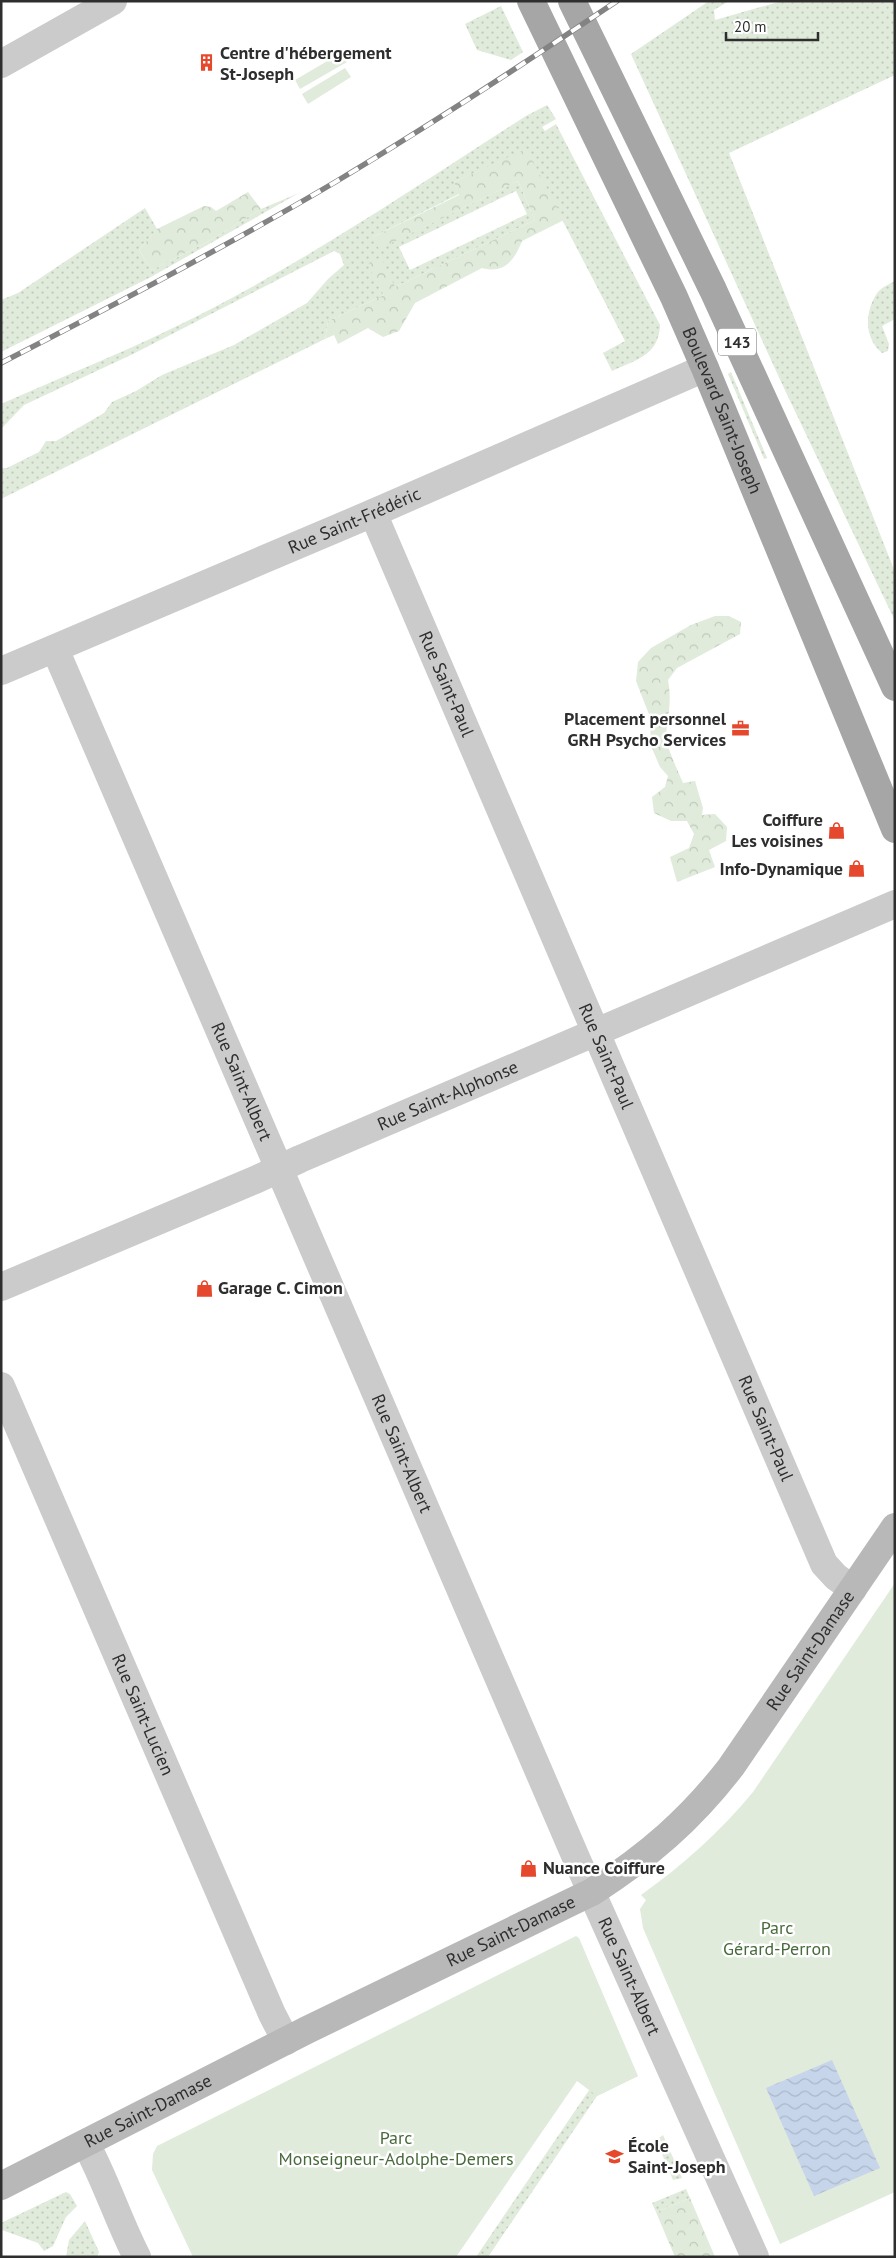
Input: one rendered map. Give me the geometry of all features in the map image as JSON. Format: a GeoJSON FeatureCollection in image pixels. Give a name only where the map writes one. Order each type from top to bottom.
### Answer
{"type":"FeatureCollection","features":[{"type":"Feature","properties":{"kind":"main road","name":"Boulevard Saint-Joseph"},"geometry":{"type":"LineString","coordinates":[[531,1],[674,297],[895,829]]}},
{"type":"Feature","properties":{"kind":"main road","name":"143"},"geometry":{"type":"LineString","coordinates":[[572,1],[713,290],[895,688]]}},
{"type":"Feature","properties":{"kind":"street"},"geometry":{"type":"LineString","coordinates":[[1,64],[113,1]]}},
{"type":"Feature","properties":{"kind":"street","name":"Rue Saint-Frédéric"},"geometry":{"type":"LineString","coordinates":[[1,671],[55,650],[373,514],[705,368]]}},
{"type":"Feature","properties":{"kind":"street","name":"Rue Saint-Paul"},"geometry":{"type":"LineString","coordinates":[[373,514],[824,1564],[836,1577],[853,1589]]}},
{"type":"Feature","properties":{"kind":"street","name":"Rue Saint-Albert"},"geometry":{"type":"LineString","coordinates":[[55,650],[592,1892],[754,2257]]}},
{"type":"Feature","properties":{"kind":"street","name":"Rue Saint-Alphonse"},"geometry":{"type":"LineString","coordinates":[[1,1287],[895,904]]}},
{"type":"Feature","properties":{"kind":"street","name":"Rue Saint-Lucien"},"geometry":{"type":"LineString","coordinates":[[1,1386],[260,1988],[286,2041]]}},
{"type":"Feature","properties":{"kind":"street","name":"Rue Saint-Damase"},"geometry":{"type":"LineString","coordinates":[[1,2186],[286,2041],[592,1892],[628,1869],[683,1824],[732,1767],[895,1527]]}},
{"type":"Feature","properties":{"kind":"street"},"geometry":{"type":"LineString","coordinates":[[86,2144],[108,2189],[118,2220],[137,2257]]}},
{"type":"Feature","properties":{"kind":"green space"},"geometry":{"type":"Polygon","coordinates":[[[709,1],[729,1],[714,10],[715,20],[782,1],[895,1],[895,75],[729,153],[895,572],[895,621],[783,386],[631,54],[709,1]]]}},
{"type":"Feature","properties":{"kind":"green space"},"geometry":{"type":"Polygon","coordinates":[[[501,6],[523,52],[511,60],[477,50],[465,24],[501,6]]]}},
{"type":"Feature","properties":{"kind":"green space"},"geometry":{"type":"Polygon","coordinates":[[[341,53],[347,62],[300,89],[295,80],[341,53]]]}},
{"type":"Feature","properties":{"kind":"green space"},"geometry":{"type":"Polygon","coordinates":[[[345,68],[351,77],[308,104],[302,94],[345,68]]]}},
{"type":"Feature","properties":{"kind":"green space"},"geometry":{"type":"Polygon","coordinates":[[[547,105],[556,119],[542,127],[545,131],[556,124],[660,325],[659,335],[655,344],[644,356],[612,371],[603,353],[625,341],[526,150],[454,182],[459,194],[373,237],[380,248],[518,181],[535,220],[395,287],[368,264],[384,295],[328,321],[325,339],[1,499],[1,468],[7,468],[39,452],[46,441],[56,441],[104,413],[112,402],[136,391],[162,375],[234,345],[307,303],[328,279],[344,265],[340,254],[334,251],[133,354],[24,405],[1,429],[1,404],[154,337],[220,304],[354,227],[526,116],[547,105]],[[516,191],[399,247],[410,270],[527,214],[516,191]]]}},
{"type":"Feature","properties":{"kind":"green space"},"geometry":{"type":"Polygon","coordinates":[[[526,149],[564,220],[522,241],[512,260],[502,267],[496,269],[482,268],[415,303],[399,331],[383,337],[368,328],[338,344],[334,335],[325,339],[328,321],[384,295],[367,264],[381,257],[395,287],[535,220],[518,181],[379,249],[373,237],[459,195],[454,182],[526,149]]]}},
{"type":"Feature","properties":{"kind":"green space"},"geometry":{"type":"Polygon","coordinates":[[[248,192],[261,209],[209,241],[152,270],[139,250],[157,229],[204,206],[211,207],[216,211],[248,192]]]}},
{"type":"Feature","properties":{"kind":"green space"},"geometry":{"type":"Polygon","coordinates":[[[299,193],[151,277],[1,352],[1,300],[18,293],[145,208],[157,229],[139,250],[152,270],[209,241],[261,209],[299,193]]]}},
{"type":"Feature","properties":{"kind":"green space"},"geometry":{"type":"Polygon","coordinates":[[[895,281],[895,319],[882,326],[889,344],[888,351],[882,353],[876,347],[869,331],[870,307],[878,292],[895,281]]]}},
{"type":"Feature","properties":{"kind":"green space"},"geometry":{"type":"Polygon","coordinates":[[[731,372],[767,458],[764,459],[728,374],[731,372]]]}},
{"type":"Feature","properties":{"kind":"green space"},"geometry":{"type":"Polygon","coordinates":[[[715,616],[729,616],[741,622],[740,634],[677,668],[668,680],[670,701],[666,739],[683,783],[695,781],[703,808],[702,815],[715,814],[727,827],[726,841],[709,850],[715,867],[677,882],[670,857],[689,848],[694,834],[687,821],[671,821],[654,813],[652,797],[665,787],[668,776],[660,767],[651,746],[650,717],[636,681],[638,662],[651,648],[691,625],[715,616]]]}},
{"type":"Feature","properties":{"kind":"green space","name":"Parc Gérard-Perron"},"geometry":{"type":"Polygon","coordinates":[[[895,1583],[895,2192],[780,2244],[643,1928],[640,1909],[646,1900],[641,1895],[672,1872],[700,1847],[753,1792],[895,1583]]]}},
{"type":"Feature","properties":{"kind":"green space","name":"Parc Monseigneur-Adolphe-Demers"},"geometry":{"type":"Polygon","coordinates":[[[576,1936],[579,1938],[638,2076],[597,2096],[577,2081],[456,2257],[193,2257],[152,2170],[153,2154],[157,2146],[576,1936]]]}},
{"type":"Feature","properties":{"kind":"green space"},"geometry":{"type":"Polygon","coordinates":[[[600,2074],[638,2076],[597,2096],[488,2257],[476,2257],[600,2074]]]}},
{"type":"Feature","properties":{"kind":"green space"},"geometry":{"type":"Polygon","coordinates":[[[663,2135],[682,2178],[673,2180],[656,2140],[663,2135]]]}},
{"type":"Feature","properties":{"kind":"green space"},"geometry":{"type":"Polygon","coordinates":[[[686,2189],[690,2198],[656,2212],[652,2203],[686,2189]]]}},
{"type":"Feature","properties":{"kind":"green space"},"geometry":{"type":"Polygon","coordinates":[[[66,2192],[70,2194],[77,2206],[66,2217],[53,2246],[44,2251],[38,2243],[2,2230],[1,2223],[66,2192]]]}},
{"type":"Feature","properties":{"kind":"green space"},"geometry":{"type":"Polygon","coordinates":[[[690,2198],[715,2257],[675,2257],[656,2212],[690,2198]]]}},
{"type":"Feature","properties":{"kind":"green space"},"geometry":{"type":"Polygon","coordinates":[[[85,2221],[99,2252],[97,2257],[66,2257],[69,2240],[85,2221]]]}},
{"type":"Feature","properties":{"kind":"water"},"geometry":{"type":"Polygon","coordinates":[[[832,2060],[880,2168],[814,2196],[766,2088],[832,2060]]]}},
{"type":"Feature","properties":{"kind":"railway"},"geometry":{"type":"LineString","coordinates":[[1,363],[170,275],[337,181],[408,138],[617,1]]}},
{"type":"Feature","properties":{"kind":"place","name":"Centre d'hébergement St-Joseph"},"geometry":{"type":"Point","coordinates":[206,63]}},
{"type":"Feature","properties":{"kind":"place","name":"Placement personnel GRH Psycho Services"},"geometry":{"type":"Point","coordinates":[740,729]}},
{"type":"Feature","properties":{"kind":"place","name":"Coiffure Les voisines"},"geometry":{"type":"Point","coordinates":[837,830]}},
{"type":"Feature","properties":{"kind":"place","name":"Info-Dynamique"},"geometry":{"type":"Point","coordinates":[857,869]}},
{"type":"Feature","properties":{"kind":"place","name":"Garage C. Cimon"},"geometry":{"type":"Point","coordinates":[204,1288]}},
{"type":"Feature","properties":{"kind":"place","name":"Nuance Coiffure"},"geometry":{"type":"Point","coordinates":[529,1868]}},
{"type":"Feature","properties":{"kind":"place","name":"École Saint-Joseph"},"geometry":{"type":"Point","coordinates":[614,2156]}}]}
